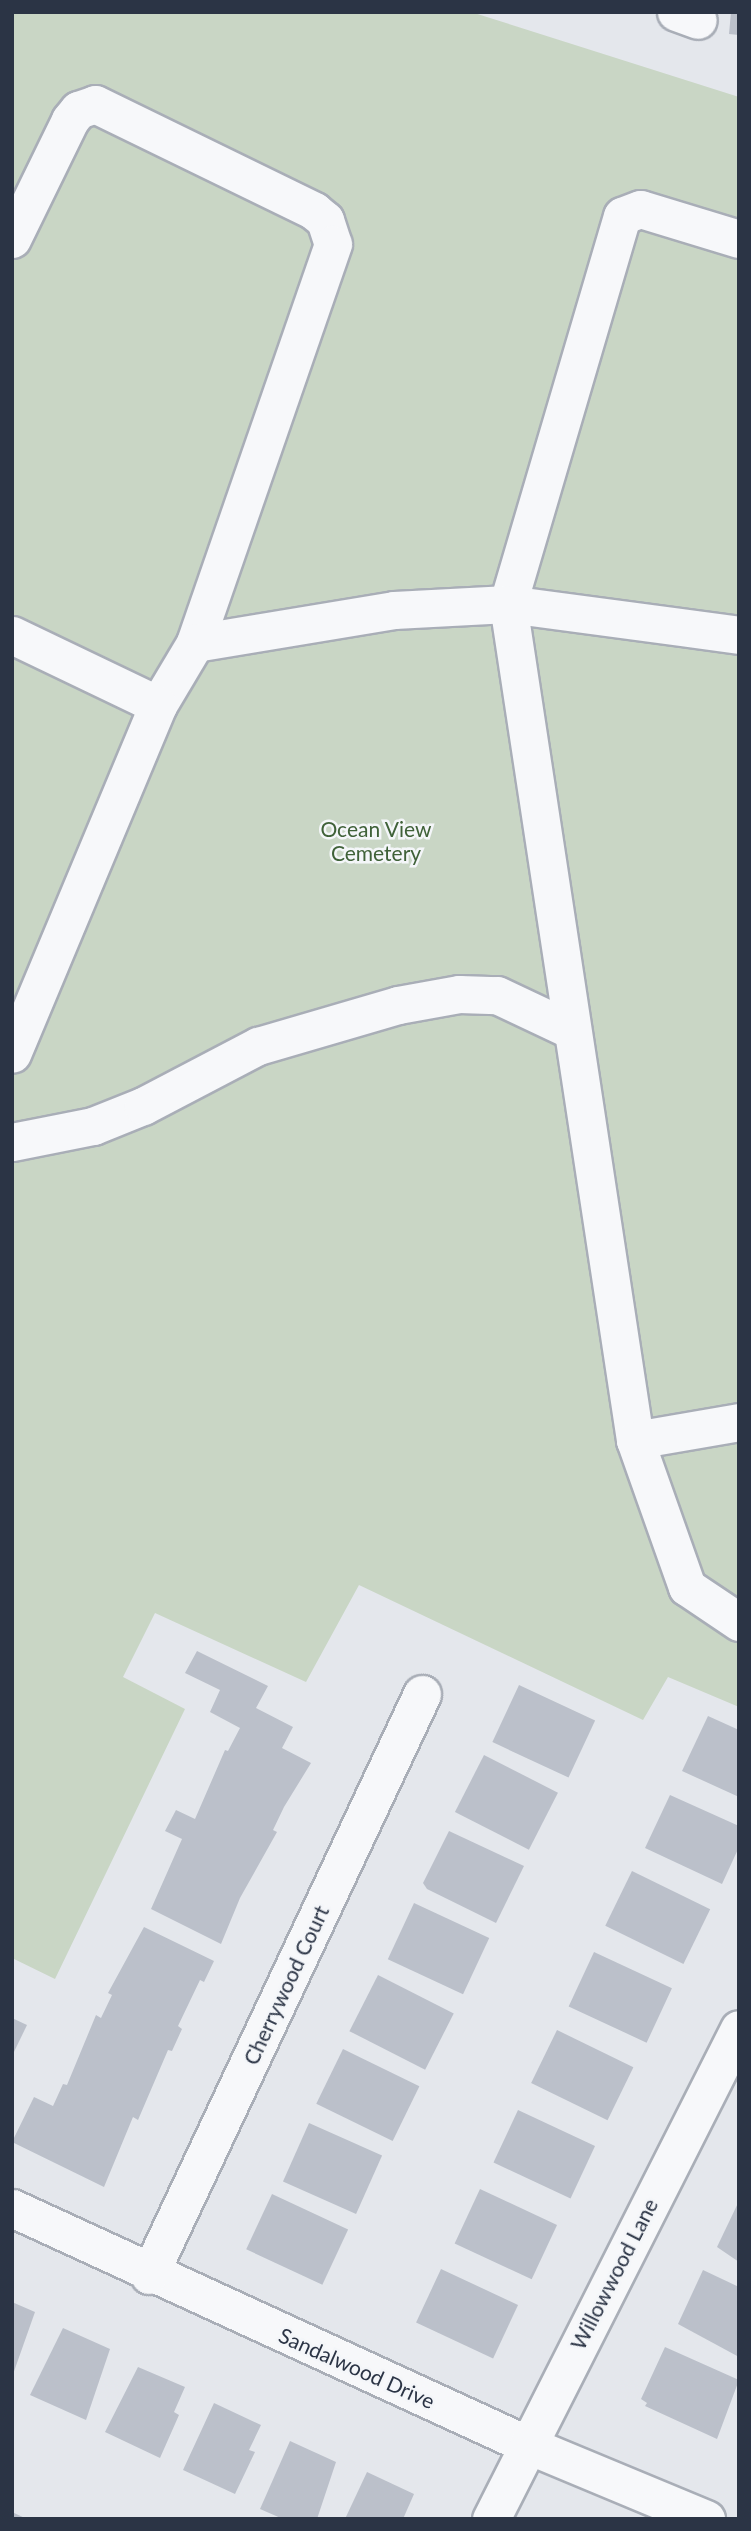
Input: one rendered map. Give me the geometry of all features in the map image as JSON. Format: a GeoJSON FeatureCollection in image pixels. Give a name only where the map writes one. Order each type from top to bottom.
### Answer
{"type":"FeatureCollection","features":[{"type":"Feature","properties":{"kind":"street"},"geometry":{"type":"LineString","coordinates":[[12,239],[71,120],[78,110],[94,104],[314,211],[331,231],[332,256],[195,643],[158,705],[12,1054]]}},
{"type":"Feature","properties":{"kind":"street"},"geometry":{"type":"LineString","coordinates":[[739,239],[640,209],[622,216],[508,604],[570,1030],[635,1440],[687,1587],[739,1622]]}},
{"type":"Feature","properties":{"kind":"street"},"geometry":{"type":"LineString","coordinates":[[195,643],[394,610],[508,604],[739,635]]}},
{"type":"Feature","properties":{"kind":"street"},"geometry":{"type":"LineString","coordinates":[[12,635],[158,705]]}},
{"type":"Feature","properties":{"kind":"street"},"geometry":{"type":"LineString","coordinates":[[12,1142],[93,1126],[143,1107],[258,1046],[398,1005],[459,994],[497,995],[570,1030]]}},
{"type":"Feature","properties":{"kind":"street"},"geometry":{"type":"LineString","coordinates":[[635,1440],[739,1422]]}},
{"type":"Feature","properties":{"kind":"street","name":"Cherrywood Court"},"geometry":{"type":"LineString","coordinates":[[149,2275],[422,1694]]}},
{"type":"Feature","properties":{"kind":"street","name":"Willowwood Lane"},"geometry":{"type":"LineString","coordinates":[[491,2519],[739,2029]]}},
{"type":"Feature","properties":{"kind":"street","name":"Sandalwood Drive"},"geometry":{"type":"LineString","coordinates":[[12,2208],[149,2275],[528,2445],[706,2519]]}},
{"type":"Feature","properties":{"kind":"green space","name":"Ocean View Cemetery"},"geometry":{"type":"Polygon","coordinates":[[[12,12],[471,12],[739,97],[739,1707],[668,1677],[643,1720],[359,1585],[306,1682],[155,1613],[123,1677],[185,1709],[55,1979],[12,1958],[12,12]]]}},
{"type":"Feature","properties":{"kind":"building"},"geometry":{"type":"Polygon","coordinates":[[[731,12],[739,12],[739,35],[729,34],[731,12]]]}},
{"type":"Feature","properties":{"kind":"building"},"geometry":{"type":"Polygon","coordinates":[[[197,1651],[268,1686],[256,1708],[293,1727],[282,1748],[311,1763],[284,1807],[273,1830],[277,1832],[240,1898],[221,1944],[151,1909],[182,1839],[165,1831],[176,1810],[195,1819],[225,1750],[228,1751],[240,1728],[210,1712],[220,1690],[185,1673],[197,1651]]]}},
{"type":"Feature","properties":{"kind":"building"},"geometry":{"type":"Polygon","coordinates":[[[519,1685],[595,1720],[569,1778],[492,1742],[519,1685]]]}},
{"type":"Feature","properties":{"kind":"building"},"geometry":{"type":"Polygon","coordinates":[[[708,1716],[739,1730],[739,1797],[682,1771],[708,1716]]]}},
{"type":"Feature","properties":{"kind":"building"},"geometry":{"type":"Polygon","coordinates":[[[484,1755],[558,1793],[529,1850],[455,1812],[484,1755]]]}},
{"type":"Feature","properties":{"kind":"building"},"geometry":{"type":"Polygon","coordinates":[[[670,1795],[739,1826],[739,1847],[722,1884],[645,1848],[670,1795]]]}},
{"type":"Feature","properties":{"kind":"building"},"geometry":{"type":"Polygon","coordinates":[[[449,1831],[524,1866],[496,1923],[427,1889],[423,1883],[449,1831]]]}},
{"type":"Feature","properties":{"kind":"building"},"geometry":{"type":"Polygon","coordinates":[[[632,1871],[710,1909],[683,1964],[605,1926],[632,1871]]]}},
{"type":"Feature","properties":{"kind":"building"},"geometry":{"type":"Polygon","coordinates":[[[414,1903],[489,1938],[463,1994],[388,1959],[414,1903]]]}},
{"type":"Feature","properties":{"kind":"building"},"geometry":{"type":"Polygon","coordinates":[[[144,1927],[214,1961],[204,1982],[200,1980],[178,2026],[182,2029],[172,2051],[168,2050],[138,2120],[133,2117],[104,2187],[12,2142],[34,2097],[53,2106],[63,2084],[67,2085],[96,2015],[101,2018],[112,1995],[108,1993],[144,1927]]]}},
{"type":"Feature","properties":{"kind":"building"},"geometry":{"type":"Polygon","coordinates":[[[594,1952],[672,1988],[647,2043],[569,2006],[594,1952]]]}},
{"type":"Feature","properties":{"kind":"building"},"geometry":{"type":"Polygon","coordinates":[[[378,1975],[454,2014],[425,2070],[349,2031],[378,1975]]]}},
{"type":"Feature","properties":{"kind":"building"},"geometry":{"type":"Polygon","coordinates":[[[12,2018],[27,2025],[12,2056],[12,2018]]]}},
{"type":"Feature","properties":{"kind":"building"},"geometry":{"type":"Polygon","coordinates":[[[557,2030],[633,2067],[608,2120],[531,2083],[557,2030]]]}},
{"type":"Feature","properties":{"kind":"building"},"geometry":{"type":"Polygon","coordinates":[[[343,2049],[419,2086],[393,2141],[316,2104],[343,2049]]]}},
{"type":"Feature","properties":{"kind":"building"},"geometry":{"type":"Polygon","coordinates":[[[518,2110],[595,2146],[571,2198],[493,2163],[518,2110]]]}},
{"type":"Feature","properties":{"kind":"building"},"geometry":{"type":"Polygon","coordinates":[[[309,2123],[382,2156],[356,2214],[283,2181],[309,2123]]]}},
{"type":"Feature","properties":{"kind":"building"},"geometry":{"type":"Polygon","coordinates":[[[480,2189],[557,2225],[532,2279],[455,2243],[480,2189]]]}},
{"type":"Feature","properties":{"kind":"building"},"geometry":{"type":"Polygon","coordinates":[[[272,2194],[348,2229],[322,2285],[246,2249],[272,2194]]]}},
{"type":"Feature","properties":{"kind":"building"},"geometry":{"type":"Polygon","coordinates":[[[739,2201],[739,2262],[717,2247],[739,2201]]]}},
{"type":"Feature","properties":{"kind":"building"},"geometry":{"type":"Polygon","coordinates":[[[441,2269],[518,2305],[493,2358],[416,2322],[441,2269]]]}},
{"type":"Feature","properties":{"kind":"building"},"geometry":{"type":"Polygon","coordinates":[[[703,2270],[739,2287],[739,2357],[678,2324],[703,2270]]]}},
{"type":"Feature","properties":{"kind":"building"},"geometry":{"type":"Polygon","coordinates":[[[12,2302],[35,2312],[12,2377],[12,2302]]]}},
{"type":"Feature","properties":{"kind":"building"},"geometry":{"type":"Polygon","coordinates":[[[63,2328],[110,2349],[86,2420],[30,2395],[63,2328]]]}},
{"type":"Feature","properties":{"kind":"building"},"geometry":{"type":"Polygon","coordinates":[[[665,2347],[739,2380],[717,2439],[645,2406],[647,2403],[641,2399],[665,2347]]]}},
{"type":"Feature","properties":{"kind":"building"},"geometry":{"type":"Polygon","coordinates":[[[138,2367],[185,2387],[174,2412],[179,2415],[160,2458],[105,2432],[138,2367]]]}},
{"type":"Feature","properties":{"kind":"building"},"geometry":{"type":"Polygon","coordinates":[[[214,2403],[261,2425],[249,2450],[255,2452],[235,2494],[183,2470],[214,2403]]]}},
{"type":"Feature","properties":{"kind":"building"},"geometry":{"type":"Polygon","coordinates":[[[290,2441],[336,2462],[317,2519],[283,2519],[260,2509],[290,2441]]]}},
{"type":"Feature","properties":{"kind":"building"},"geometry":{"type":"Polygon","coordinates":[[[367,2472],[414,2494],[403,2519],[345,2519],[367,2472]]]}},
{"type":"Feature","properties":{"kind":"building"},"geometry":{"type":"Polygon","coordinates":[[[12,2512],[27,2519],[12,2519],[12,2512]]]}}]}
